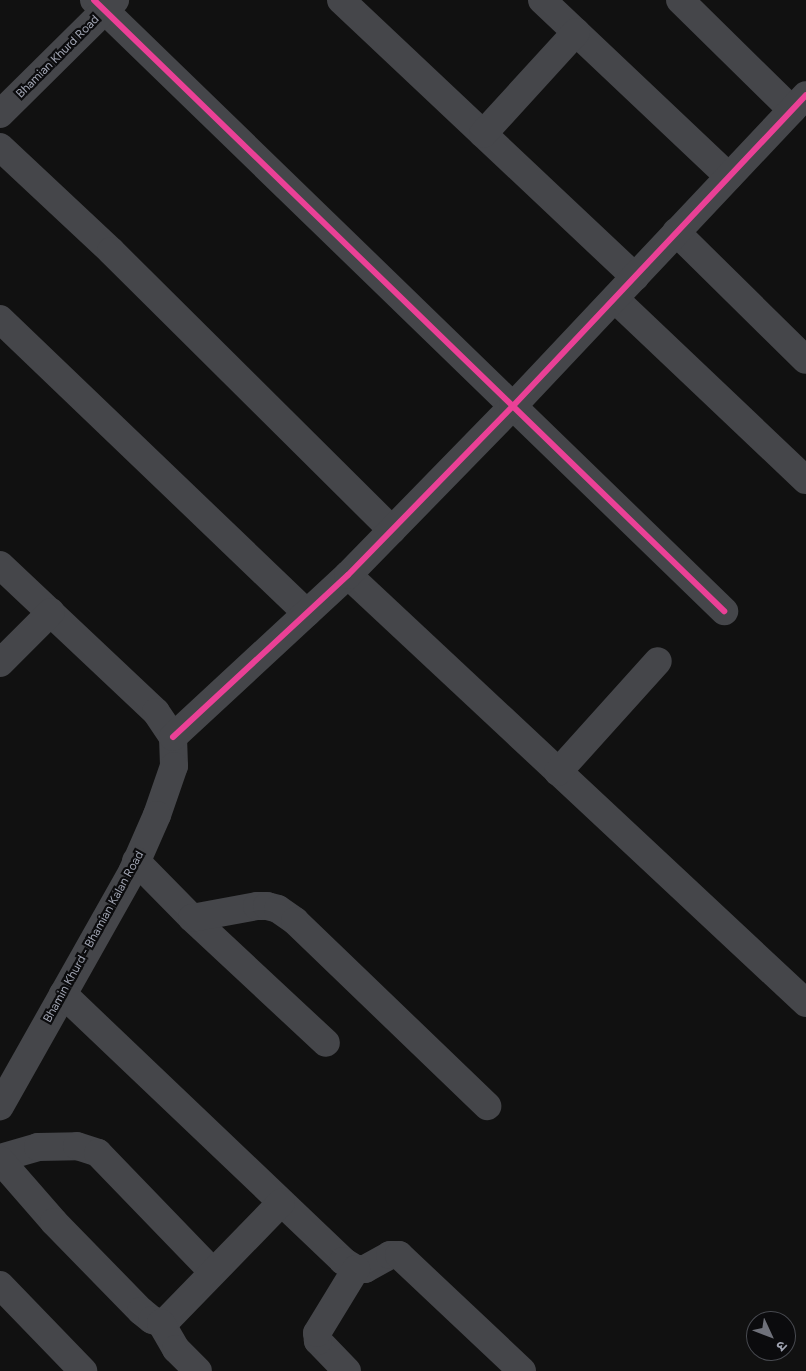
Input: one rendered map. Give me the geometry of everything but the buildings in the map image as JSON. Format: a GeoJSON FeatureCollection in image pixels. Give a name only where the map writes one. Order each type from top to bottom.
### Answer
{"type":"FeatureCollection","features":[{"type":"Feature","properties":{"kind":"street"},"geometry":{"type":"LineString","coordinates":[[341,0],[635,277]]}},
{"type":"Feature","properties":{"kind":"street"},"geometry":{"type":"LineString","coordinates":[[542,0],[729,177]]}},
{"type":"Feature","properties":{"kind":"street"},"geometry":{"type":"LineString","coordinates":[[0,565],[156,712],[173,736],[348,575],[513,406],[799,103],[680,0]]}},
{"type":"Feature","properties":{"kind":"street"},"geometry":{"type":"LineString","coordinates":[[105,4],[724,611]]}},
{"type":"Feature","properties":{"kind":"street","name":"Bhamian Khurd Road"},"geometry":{"type":"LineString","coordinates":[[0,114],[105,4]]}},
{"type":"Feature","properties":{"kind":"street"},"geometry":{"type":"LineString","coordinates":[[483,134],[576,32]]}},
{"type":"Feature","properties":{"kind":"street"},"geometry":{"type":"LineString","coordinates":[[0,147],[111,251],[392,530]]}},
{"type":"Feature","properties":{"kind":"street"},"geometry":{"type":"LineString","coordinates":[[676,232],[806,360]]}},
{"type":"Feature","properties":{"kind":"street"},"geometry":{"type":"LineString","coordinates":[[615,299],[806,480]]}},
{"type":"Feature","properties":{"kind":"street"},"geometry":{"type":"LineString","coordinates":[[0,319],[307,613]]}},
{"type":"Feature","properties":{"kind":"street"},"geometry":{"type":"LineString","coordinates":[[348,575],[806,1002]]}},
{"type":"Feature","properties":{"kind":"street"},"geometry":{"type":"LineString","coordinates":[[0,663],[51,612]]}},
{"type":"Feature","properties":{"kind":"street"},"geometry":{"type":"LineString","coordinates":[[558,772],[658,661]]}},
{"type":"Feature","properties":{"kind":"street","name":"Bhamin Khurd - Bhamian Kalan Road"},"geometry":{"type":"LineString","coordinates":[[0,1106],[136,861],[157,815],[174,766],[173,736]]}},
{"type":"Feature","properties":{"kind":"street"},"geometry":{"type":"LineString","coordinates":[[136,861],[192,918],[326,1043]]}},
{"type":"Feature","properties":{"kind":"street"},"geometry":{"type":"LineString","coordinates":[[192,918],[257,906],[278,909],[295,921],[487,1106]]}},
{"type":"Feature","properties":{"kind":"street"},"geometry":{"type":"LineString","coordinates":[[63,994],[343,1261],[356,1269],[365,1270],[390,1255],[399,1256],[522,1371]]}},
{"type":"Feature","properties":{"kind":"street"},"geometry":{"type":"LineString","coordinates":[[198,1371],[176,1349],[161,1323],[152,1320],[141,1311],[54,1222],[0,1159],[38,1147],[77,1146],[98,1153],[109,1162],[213,1272]]}},
{"type":"Feature","properties":{"kind":"street"},"geometry":{"type":"LineString","coordinates":[[161,1323],[168,1319],[281,1203]]}},
{"type":"Feature","properties":{"kind":"street"},"geometry":{"type":"LineString","coordinates":[[347,1371],[318,1341],[317,1333],[356,1269]]}},
{"type":"Feature","properties":{"kind":"street"},"geometry":{"type":"LineString","coordinates":[[0,1286],[83,1371]]}},
{"type":"Feature","properties":{"kind":"cycle path"},"geometry":{"type":"LineString","coordinates":[[94,0],[724,611]]}},
{"type":"Feature","properties":{"kind":"cycle path"},"geometry":{"type":"LineString","coordinates":[[173,737],[348,575],[513,406],[806,95]]}}]}
